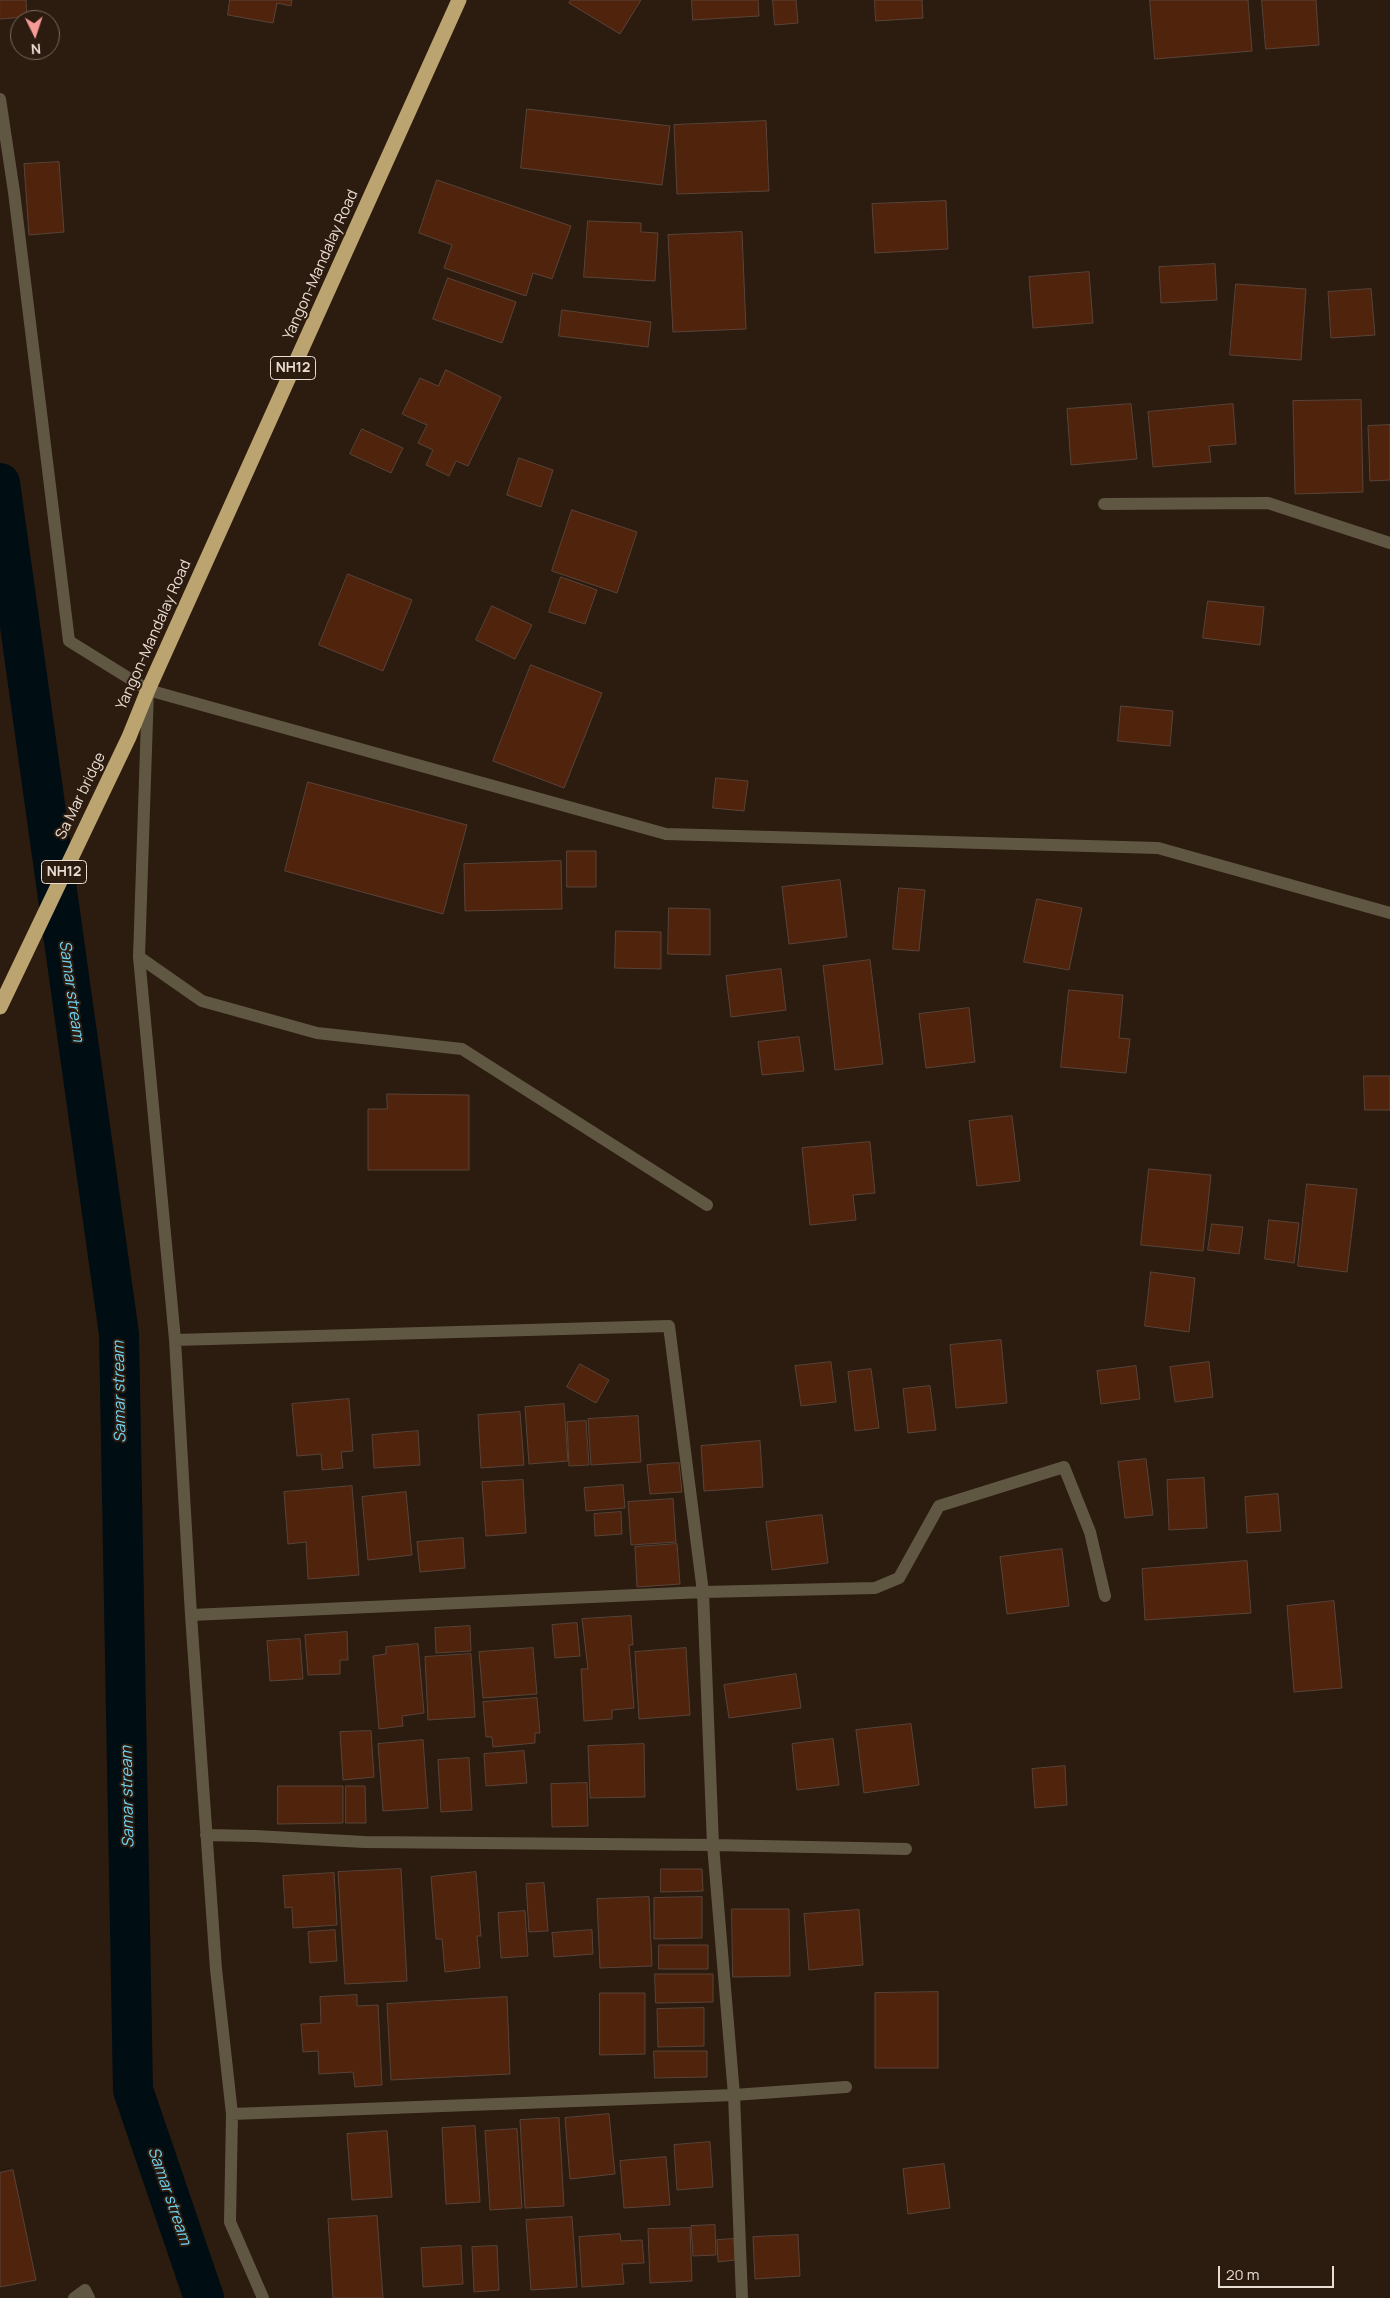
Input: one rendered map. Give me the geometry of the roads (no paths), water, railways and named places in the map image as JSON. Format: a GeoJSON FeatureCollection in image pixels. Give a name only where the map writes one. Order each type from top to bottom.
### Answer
{"type":"FeatureCollection","features":[{"type":"Feature","properties":{"kind":"highway","name":"Yangon-Mandalay Road"},"geometry":{"type":"LineString","coordinates":[[129,737],[148,690],[460,0]]}},
{"type":"Feature","properties":{"kind":"highway","name":"Sa Mar bridge"},"geometry":{"type":"LineString","coordinates":[[0,1006],[129,737]]}},
{"type":"Feature","properties":{"kind":"street"},"geometry":{"type":"LineString","coordinates":[[0,99],[14,192],[69,641],[148,690],[666,834],[1158,848],[1390,913]]}},
{"type":"Feature","properties":{"kind":"street"},"geometry":{"type":"LineString","coordinates":[[1104,504],[1268,503],[1390,544]]}},
{"type":"Feature","properties":{"kind":"street"},"geometry":{"type":"LineString","coordinates":[[148,690],[140,957],[175,1340],[206,1835],[216,1969],[232,2114],[230,2222],[263,2298]]}},
{"type":"Feature","properties":{"kind":"street"},"geometry":{"type":"LineString","coordinates":[[140,957],[202,1002],[317,1033],[462,1049],[707,1205]]}},
{"type":"Feature","properties":{"kind":"street"},"geometry":{"type":"LineString","coordinates":[[175,1340],[669,1326],[703,1592],[713,1845],[734,2095],[742,2298]]}},
{"type":"Feature","properties":{"kind":"street"},"geometry":{"type":"LineString","coordinates":[[191,1615],[703,1592],[875,1588],[899,1578],[939,1506],[1064,1467],[1090,1532],[1105,1596]]}},
{"type":"Feature","properties":{"kind":"street"},"geometry":{"type":"LineString","coordinates":[[206,1835],[364,1842],[713,1845],[906,1849]]}},
{"type":"Feature","properties":{"kind":"street"},"geometry":{"type":"LineString","coordinates":[[232,2114],[734,2095],[846,2087]]}},
{"type":"Feature","properties":{"kind":"street"},"geometry":{"type":"LineString","coordinates":[[74,2298],[85,2290],[88,2298]]}},
{"type":"Feature","properties":{"kind":"waterway","name":"Samar stream"},"geometry":{"type":"LineString","coordinates":[[0,483],[119,1334],[133,2090],[204,2298]]}}]}
